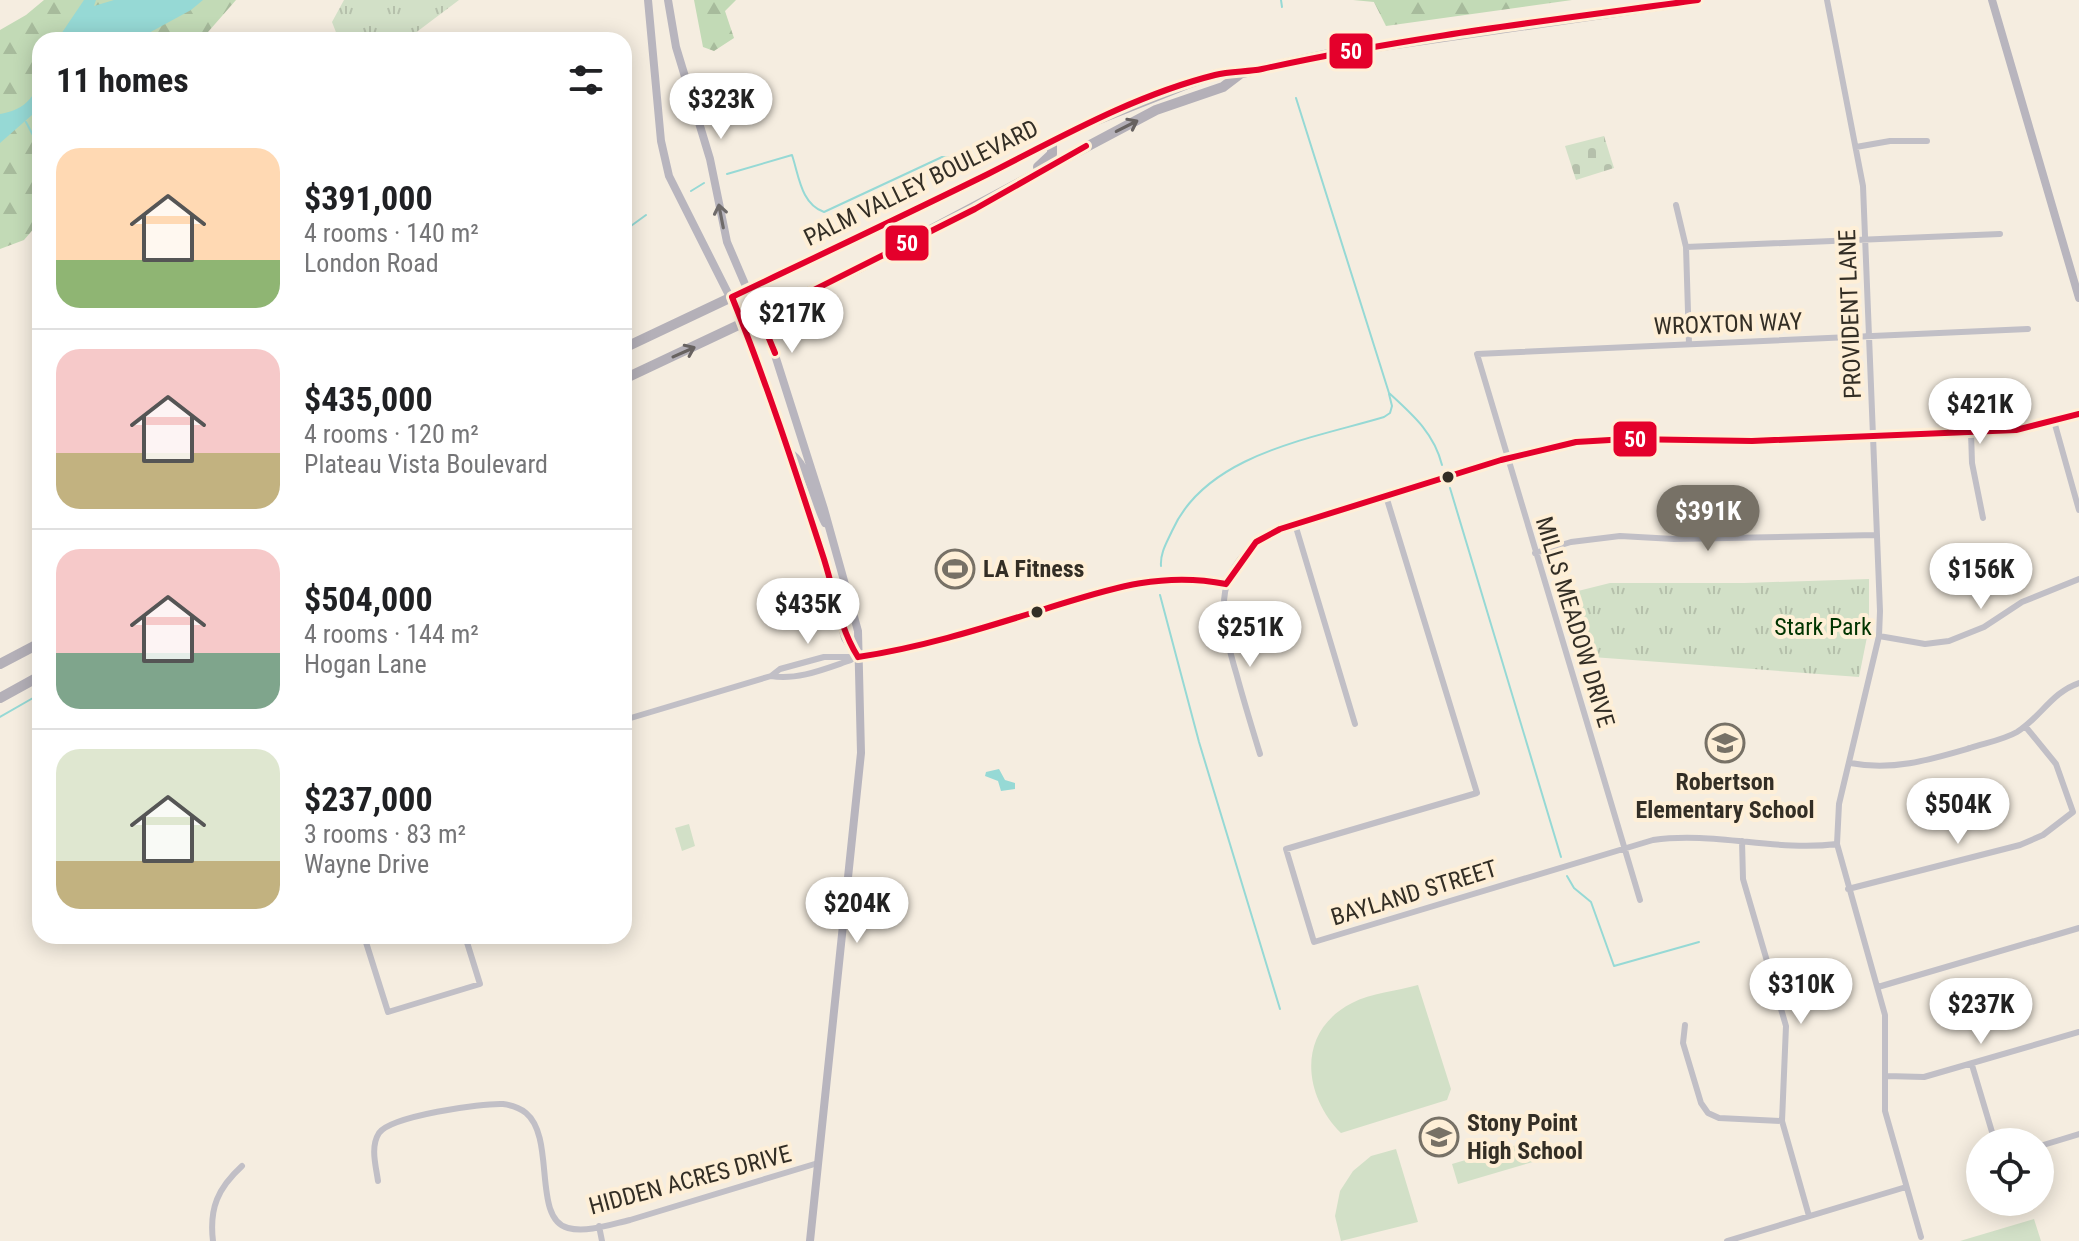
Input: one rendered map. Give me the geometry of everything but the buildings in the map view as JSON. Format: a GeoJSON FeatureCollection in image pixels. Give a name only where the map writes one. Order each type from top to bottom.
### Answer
{"type":"FeatureCollection","features":[{"type":"Feature","properties":{"kind":"highway","name":"PALM VALLEY BOULEVARD"},"geometry":{"type":"LineString","coordinates":[[632,344],[1145,99],[1217,74],[1242,73],[1334,53],[1698,0]]}},
{"type":"Feature","properties":{"kind":"highway","name":"PALM VALLEY BOULEVARD"},"geometry":{"type":"LineString","coordinates":[[632,375],[744,325],[975,209],[1156,110],[1223,87],[1242,73]]}},
{"type":"Feature","properties":{"kind":"highway"},"geometry":{"type":"LineString","coordinates":[[975,209],[978,200],[1045,163],[1052,154],[1052,142]]}},
{"type":"Feature","properties":{"kind":"highway"},"geometry":{"type":"LineString","coordinates":[[0,664],[32,647]]}},
{"type":"Feature","properties":{"kind":"highway"},"geometry":{"type":"LineString","coordinates":[[0,698],[32,680]]}},
{"type":"Feature","properties":{"kind":"main road"},"geometry":{"type":"LineString","coordinates":[[648,0],[661,141],[669,176],[744,325],[822,555],[845,638],[858,657]]}},
{"type":"Feature","properties":{"kind":"main road"},"geometry":{"type":"LineString","coordinates":[[668,0],[674,40],[710,159],[727,242],[788,391],[858,631],[861,753],[810,1241]]}},
{"type":"Feature","properties":{"kind":"main road"},"geometry":{"type":"LineString","coordinates":[[1992,0],[2079,298]]}},
{"type":"Feature","properties":{"kind":"main road"},"geometry":{"type":"LineString","coordinates":[[788,452],[794,454],[802,465],[816,507],[831,534]]}},
{"type":"Feature","properties":{"kind":"street","name":"PROVIDENT LANE"},"geometry":{"type":"LineString","coordinates":[[1827,0],[1863,186],[1879,636],[1839,804],[1837,844],[1887,1027],[1885,1111],[1921,1237]]}},
{"type":"Feature","properties":{"kind":"street"},"geometry":{"type":"LineString","coordinates":[[1856,147],[1890,141],[1927,141]]}},
{"type":"Feature","properties":{"kind":"street"},"geometry":{"type":"LineString","coordinates":[[1676,205],[1686,247],[1689,344]]}},
{"type":"Feature","properties":{"kind":"street"},"geometry":{"type":"LineString","coordinates":[[1686,247],[2000,234]]}},
{"type":"Feature","properties":{"kind":"street","name":"WROXTON WAY"},"geometry":{"type":"LineString","coordinates":[[1477,354],[2028,329]]}},
{"type":"Feature","properties":{"kind":"street","name":"MILLS MEADOW DRIVE"},"geometry":{"type":"LineString","coordinates":[[1477,354],[1640,900]]}},
{"type":"Feature","properties":{"kind":"street"},"geometry":{"type":"LineString","coordinates":[[1260,754],[1225,637],[1222,599],[1226,584],[1256,542],[1295,524],[1508,458],[1601,439],[1752,441],[1971,432],[2029,428],[2079,414]]}},
{"type":"Feature","properties":{"kind":"street"},"geometry":{"type":"LineString","coordinates":[[2054,421],[2079,510]]}},
{"type":"Feature","properties":{"kind":"street"},"geometry":{"type":"LineString","coordinates":[[1971,432],[1972,463],[1983,518]]}},
{"type":"Feature","properties":{"kind":"street","name":"BAYLAND STREET"},"geometry":{"type":"LineString","coordinates":[[1386,496],[1477,793],[1286,849],[1314,942],[1653,840],[1682,837],[1798,846],[1837,844]]}},
{"type":"Feature","properties":{"kind":"street"},"geometry":{"type":"LineString","coordinates":[[1295,524],[1355,724]]}},
{"type":"Feature","properties":{"kind":"street"},"geometry":{"type":"LineString","coordinates":[[1535,553],[1571,542],[1620,536],[1674,539],[1877,535]]}},
{"type":"Feature","properties":{"kind":"street"},"geometry":{"type":"LineString","coordinates":[[632,718],[824,657],[858,657],[906,650],[1137,582],[1187,577],[1226,584]]}},
{"type":"Feature","properties":{"kind":"street"},"geometry":{"type":"LineString","coordinates":[[1879,636],[1925,644],[1949,641],[1984,627],[2022,602],[2079,579]]}},
{"type":"Feature","properties":{"kind":"street"},"geometry":{"type":"LineString","coordinates":[[771,676],[782,678],[825,669],[858,657]]}},
{"type":"Feature","properties":{"kind":"street"},"geometry":{"type":"LineString","coordinates":[[1850,763],[1889,767],[1914,764],[2004,738],[2025,726],[2056,696],[2079,683]]}},
{"type":"Feature","properties":{"kind":"street"},"geometry":{"type":"LineString","coordinates":[[1848,889],[2020,845],[2043,835],[2073,812],[2056,764],[2025,726]]}},
{"type":"Feature","properties":{"kind":"street"},"geometry":{"type":"LineString","coordinates":[[1742,841],[1743,879],[1786,1026],[1782,1121],[1809,1216]]}},
{"type":"Feature","properties":{"kind":"street"},"geometry":{"type":"LineString","coordinates":[[1878,987],[2079,928]]}},
{"type":"Feature","properties":{"kind":"street"},"geometry":{"type":"LineString","coordinates":[[367,944],[388,1012],[480,984],[468,944]]}},
{"type":"Feature","properties":{"kind":"street"},"geometry":{"type":"LineString","coordinates":[[1685,1025],[1683,1043],[1701,1103],[1708,1113],[1719,1118],[1782,1121]]}},
{"type":"Feature","properties":{"kind":"street"},"geometry":{"type":"LineString","coordinates":[[1886,1076],[1924,1077],[2079,1032]]}},
{"type":"Feature","properties":{"kind":"street"},"geometry":{"type":"LineString","coordinates":[[1972,1065],[1991,1128]]}},
{"type":"Feature","properties":{"kind":"street","name":"HIDDEN ACRES DRIVE"},"geometry":{"type":"LineString","coordinates":[[378,1181],[374,1146],[378,1135],[388,1124],[405,1118],[467,1108],[510,1105],[526,1113],[539,1132],[550,1212],[553,1218],[568,1228],[630,1220],[818,1163]]}},
{"type":"Feature","properties":{"kind":"street"},"geometry":{"type":"LineString","coordinates":[[2054,1142],[2079,1134]]}},
{"type":"Feature","properties":{"kind":"street"},"geometry":{"type":"LineString","coordinates":[[213,1241],[211,1218],[218,1194],[242,1166]]}},
{"type":"Feature","properties":{"kind":"street"},"geometry":{"type":"LineString","coordinates":[[1727,1241],[1906,1187]]}},
{"type":"Feature","properties":{"kind":"street"},"geometry":{"type":"LineString","coordinates":[[599,1226],[602,1241]]}},
{"type":"Feature","properties":{"kind":"green space"},"geometry":{"type":"Polygon","coordinates":[[[44,0],[236,0],[208,32],[32,32],[32,231],[24,240],[0,249],[0,30],[44,0]]]}},
{"type":"Feature","properties":{"kind":"green space"},"geometry":{"type":"Polygon","coordinates":[[[344,0],[459,0],[417,32],[336,32],[332,22],[344,0]]]}},
{"type":"Feature","properties":{"kind":"green space"},"geometry":{"type":"Polygon","coordinates":[[[694,0],[736,0],[725,11],[734,38],[714,51],[703,47],[694,0]]]}},
{"type":"Feature","properties":{"kind":"green space"},"geometry":{"type":"Polygon","coordinates":[[[1353,0],[1572,0],[1386,26],[1374,2],[1353,0]]]}},
{"type":"Feature","properties":{"kind":"green space"},"geometry":{"type":"Polygon","coordinates":[[[1604,136],[1614,168],[1576,180],[1565,146],[1604,136]]]}},
{"type":"Feature","properties":{"kind":"green space","name":"Stark Park"},"geometry":{"type":"Polygon","coordinates":[[[1869,579],[1869,627],[1859,677],[1579,656],[1558,596],[1610,583],[1869,579]]]}},
{"type":"Feature","properties":{"kind":"green space"},"geometry":{"type":"Polygon","coordinates":[[[1808,623],[1823,644],[1813,652],[1798,630],[1808,623]]]}},
{"type":"Feature","properties":{"kind":"green space"},"geometry":{"type":"Polygon","coordinates":[[[1795,633],[1810,654],[1799,661],[1785,639],[1795,633]]]}},
{"type":"Feature","properties":{"kind":"green space"},"geometry":{"type":"Polygon","coordinates":[[[689,824],[695,846],[682,851],[675,828],[689,824]]]}},
{"type":"Feature","properties":{"kind":"green space"},"geometry":{"type":"Polygon","coordinates":[[[1418,985],[1451,1089],[1447,1100],[1341,1133],[1328,1117],[1313,1082],[1311,1064],[1314,1046],[1322,1030],[1334,1015],[1352,1003],[1418,985]]]}},
{"type":"Feature","properties":{"kind":"green space"},"geometry":{"type":"Polygon","coordinates":[[[1530,1141],[1536,1161],[1458,1184],[1452,1164],[1530,1141]]]}},
{"type":"Feature","properties":{"kind":"green space"},"geometry":{"type":"Polygon","coordinates":[[[1396,1149],[1418,1222],[1341,1241],[1335,1216],[1340,1191],[1353,1171],[1371,1156],[1396,1149]]]}},
{"type":"Feature","properties":{"kind":"green space"},"geometry":{"type":"Polygon","coordinates":[[[2034,1219],[2041,1241],[1960,1241],[2034,1219]]]}},
{"type":"Feature","properties":{"kind":"water"},"geometry":{"type":"Polygon","coordinates":[[[84,0],[96,0],[94,6],[114,0],[203,0],[151,32],[62,32],[84,0]]]}},
{"type":"Feature","properties":{"kind":"water"},"geometry":{"type":"Polygon","coordinates":[[[32,96],[32,115],[0,143],[0,114],[26,103],[32,96]]]}},
{"type":"Feature","properties":{"kind":"water"},"geometry":{"type":"Polygon","coordinates":[[[999,769],[1005,780],[1015,783],[1015,789],[1001,791],[998,781],[985,776],[986,772],[999,769]]]}},
{"type":"Feature","properties":{"kind":"waterway"},"geometry":{"type":"LineString","coordinates":[[1281,0],[1282,7]]}},
{"type":"Feature","properties":{"kind":"waterway"},"geometry":{"type":"LineString","coordinates":[[1296,98],[1389,393],[1428,434],[1442,465]]}},
{"type":"Feature","properties":{"kind":"waterway"},"geometry":{"type":"LineString","coordinates":[[26,122],[32,133]]}},
{"type":"Feature","properties":{"kind":"waterway"},"geometry":{"type":"LineString","coordinates":[[727,174],[792,155],[806,196],[810,203],[824,212],[942,157],[954,158],[965,169]]}},
{"type":"Feature","properties":{"kind":"waterway"},"geometry":{"type":"LineString","coordinates":[[691,191],[704,183]]}},
{"type":"Feature","properties":{"kind":"waterway"},"geometry":{"type":"LineString","coordinates":[[632,225],[646,215]]}},
{"type":"Feature","properties":{"kind":"waterway"},"geometry":{"type":"LineString","coordinates":[[1161,566],[1172,531],[1188,505],[1209,484],[1263,453],[1384,417],[1390,413],[1392,406],[1389,394]]}},
{"type":"Feature","properties":{"kind":"waterway"},"geometry":{"type":"LineString","coordinates":[[1450,488],[1561,857]]}},
{"type":"Feature","properties":{"kind":"waterway"},"geometry":{"type":"LineString","coordinates":[[1160,595],[1199,742],[1280,1009]]}},
{"type":"Feature","properties":{"kind":"waterway"},"geometry":{"type":"LineString","coordinates":[[0,717],[32,699]]}},
{"type":"Feature","properties":{"kind":"waterway"},"geometry":{"type":"LineString","coordinates":[[1567,876],[1574,888],[1591,902],[1614,966],[1699,942]]}},
{"type":"Feature","properties":{"kind":"transit line","name":"50"},"geometry":{"type":"LineString","coordinates":[[858,657],[841,619],[790,456],[732,297],[1099,118],[1185,83],[1425,38],[1698,0]]}},
{"type":"Feature","properties":{"kind":"transit line","name":"50"},"geometry":{"type":"LineString","coordinates":[[775,353],[760,317],[975,209],[1086,146]]}},
{"type":"Feature","properties":{"kind":"transit line","name":"50"},"geometry":{"type":"LineString","coordinates":[[1226,584],[1256,542],[1280,529],[1501,460],[1576,442],[1627,439],[1752,441],[2016,430],[2079,414]]}},
{"type":"Feature","properties":{"kind":"transit line","name":"50"},"geometry":{"type":"LineString","coordinates":[[858,657],[948,638],[1129,585],[1176,580],[1226,584]]}},
{"type":"Feature","properties":{"kind":"place","name":"LA Fitness"},"geometry":{"type":"Point","coordinates":[955,569]}},
{"type":"Feature","properties":{"kind":"place","name":"Robertson Elementary School"},"geometry":{"type":"Point","coordinates":[1725,743]}},
{"type":"Feature","properties":{"kind":"place","name":"Stony Point High School"},"geometry":{"type":"Point","coordinates":[1439,1137]}}]}
